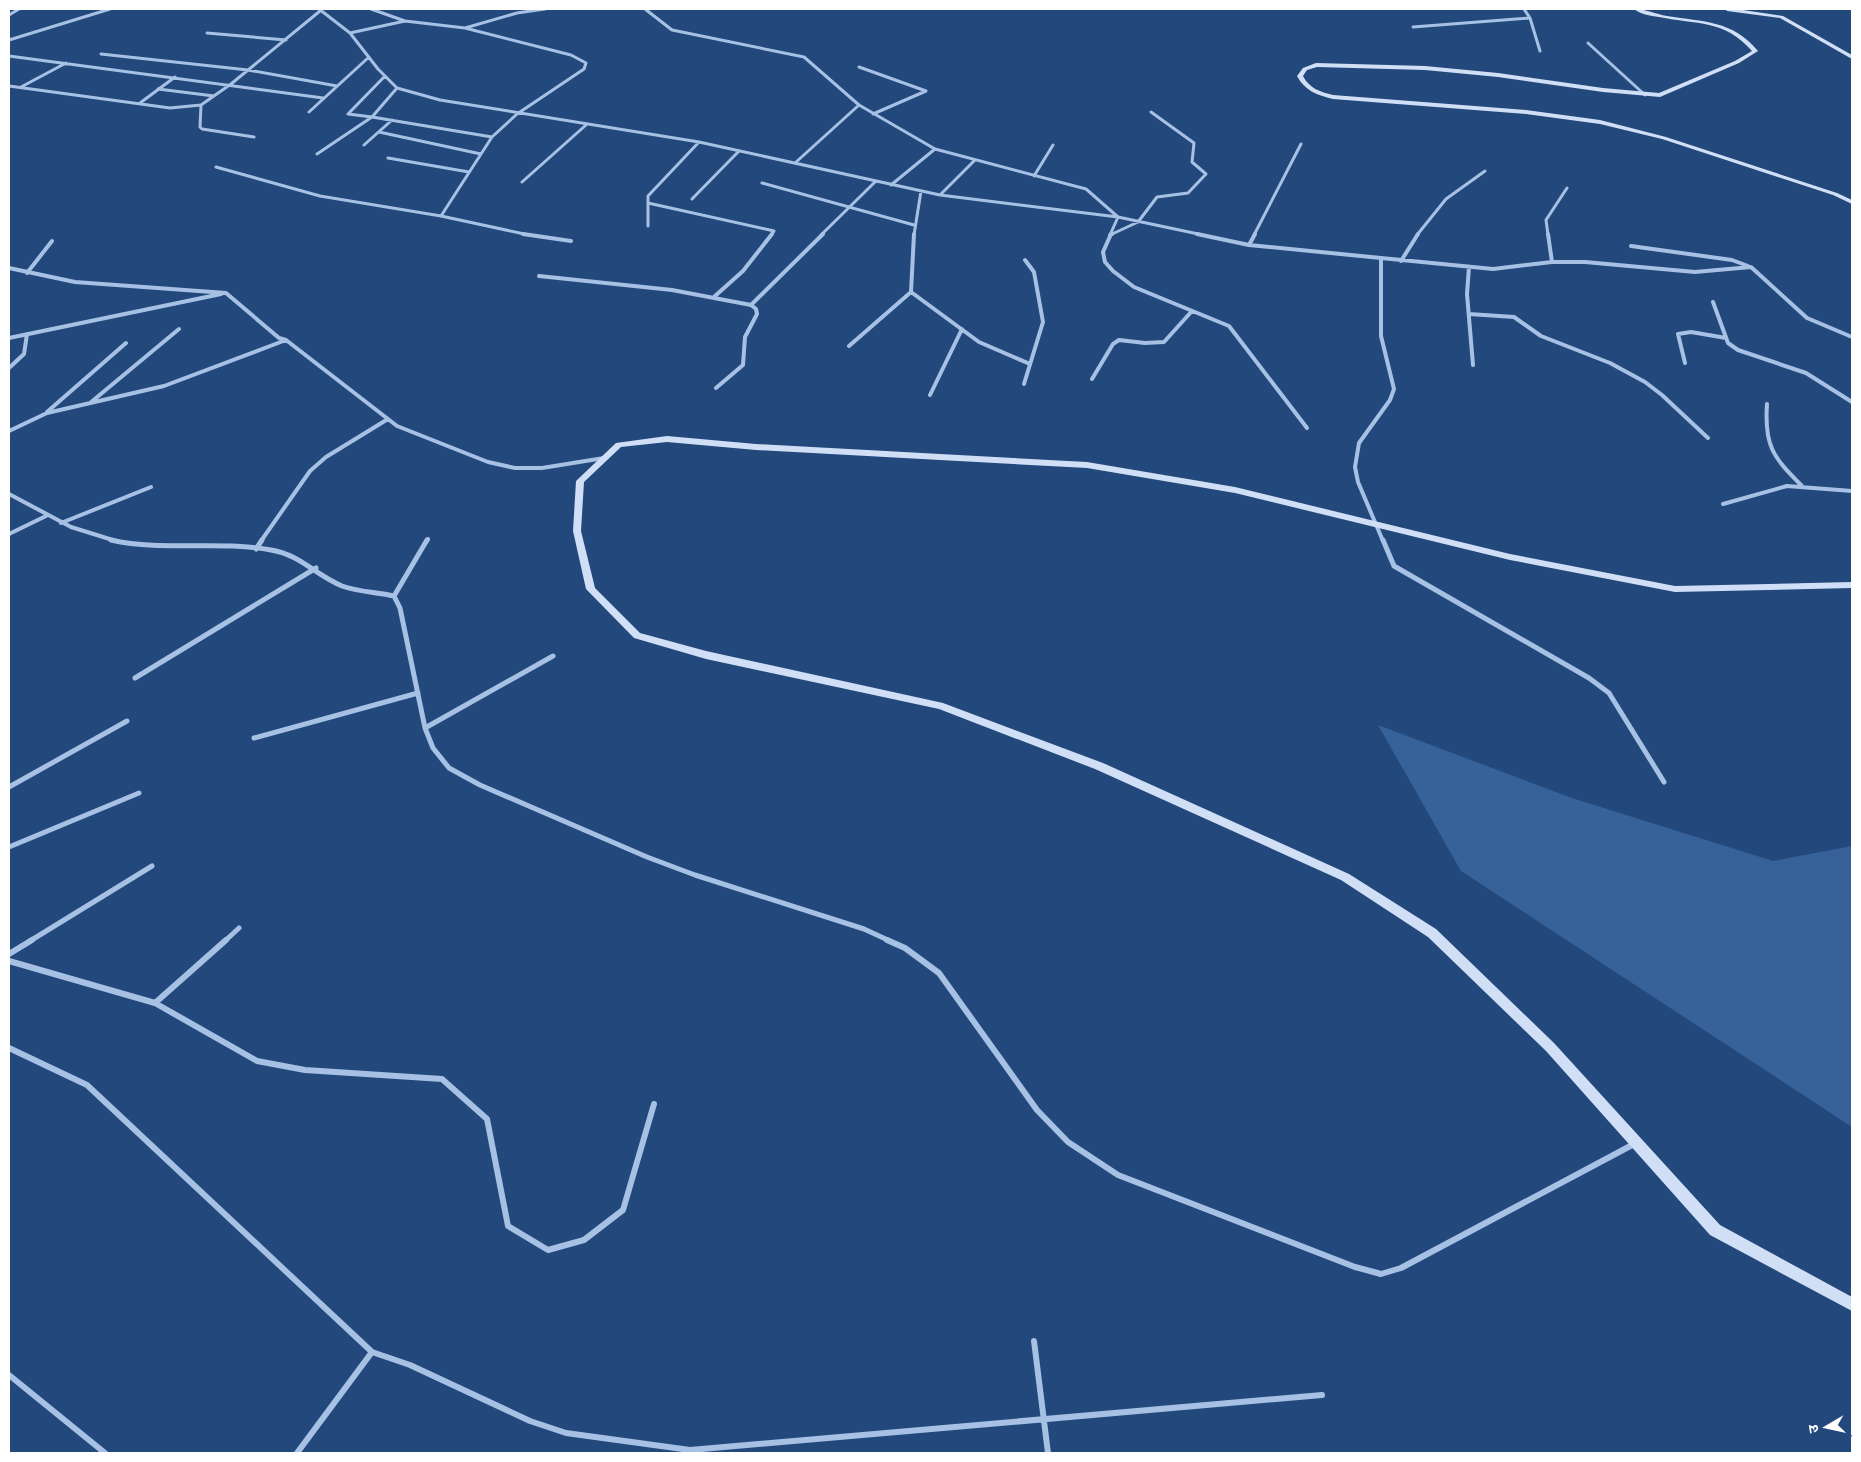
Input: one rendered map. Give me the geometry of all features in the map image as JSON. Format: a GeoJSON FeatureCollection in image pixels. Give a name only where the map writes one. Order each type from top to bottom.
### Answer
{"type":"FeatureCollection","features":[{"type":"Feature","properties":{"kind":"street"},"geometry":{"type":"LineString","coordinates":[[9,15],[19,9]]}},
{"type":"Feature","properties":{"kind":"street"},"geometry":{"type":"LineString","coordinates":[[9,40],[107,9]]}},
{"type":"Feature","properties":{"kind":"street"},"geometry":{"type":"LineString","coordinates":[[370,9],[406,20],[465,28],[571,55],[586,63],[584,70],[517,114],[492,137],[441,216]]}},
{"type":"Feature","properties":{"kind":"street"},"geometry":{"type":"LineString","coordinates":[[465,28],[517,13],[545,9]]}},
{"type":"Feature","properties":{"kind":"street"},"geometry":{"type":"LineString","coordinates":[[645,9],[672,30],[804,57],[859,105],[935,148],[974,161],[1086,189],[1118,218]]}},
{"type":"Feature","properties":{"kind":"street"},"geometry":{"type":"LineString","coordinates":[[1524,9],[1530,18],[1540,51]]}},
{"type":"Feature","properties":{"kind":"street"},"geometry":{"type":"LineString","coordinates":[[1636,9],[1653,15],[1723,26],[1745,37],[1755,51],[1737,62],[1660,95],[1645,95],[1498,75],[1425,68],[1316,65],[1305,69],[1300,76],[1303,84],[1309,89],[1319,94],[1333,97],[1526,112],[1634,130],[1835,194],[1852,202]]}},
{"type":"Feature","properties":{"kind":"street"},"geometry":{"type":"LineString","coordinates":[[1727,9],[1781,17],[1852,57]]}},
{"type":"Feature","properties":{"kind":"street"},"geometry":{"type":"LineString","coordinates":[[9,10],[16,11]]}},
{"type":"Feature","properties":{"kind":"street"},"geometry":{"type":"LineString","coordinates":[[9,86],[170,108],[201,106],[286,40],[320,10],[350,33],[369,58],[397,88],[440,100],[517,114],[698,142],[940,195],[1118,218],[1249,245],[1402,262],[1493,269],[1552,262],[1585,262],[1694,272],[1751,267]]}},
{"type":"Feature","properties":{"kind":"street"},"geometry":{"type":"LineString","coordinates":[[1413,27],[1530,18]]}},
{"type":"Feature","properties":{"kind":"street"},"geometry":{"type":"LineString","coordinates":[[350,33],[406,20]]}},
{"type":"Feature","properties":{"kind":"street"},"geometry":{"type":"LineString","coordinates":[[207,33],[286,40]]}},
{"type":"Feature","properties":{"kind":"street"},"geometry":{"type":"LineString","coordinates":[[1588,43],[1645,95]]}},
{"type":"Feature","properties":{"kind":"street"},"geometry":{"type":"LineString","coordinates":[[101,54],[248,70],[337,86]]}},
{"type":"Feature","properties":{"kind":"street"},"geometry":{"type":"LineString","coordinates":[[9,56],[230,84],[323,98]]}},
{"type":"Feature","properties":{"kind":"street"},"geometry":{"type":"LineString","coordinates":[[308,112],[369,58]]}},
{"type":"Feature","properties":{"kind":"street"},"geometry":{"type":"LineString","coordinates":[[21,87],[66,63]]}},
{"type":"Feature","properties":{"kind":"street"},"geometry":{"type":"LineString","coordinates":[[859,67],[926,91],[873,114]]}},
{"type":"Feature","properties":{"kind":"street"},"geometry":{"type":"LineString","coordinates":[[385,76],[348,114],[492,137]]}},
{"type":"Feature","properties":{"kind":"street"},"geometry":{"type":"LineString","coordinates":[[140,103],[175,77]]}},
{"type":"Feature","properties":{"kind":"street"},"geometry":{"type":"LineString","coordinates":[[316,154],[372,117],[397,88]]}},
{"type":"Feature","properties":{"kind":"street"},"geometry":{"type":"LineString","coordinates":[[158,89],[215,96]]}},
{"type":"Feature","properties":{"kind":"street"},"geometry":{"type":"LineString","coordinates":[[795,163],[859,105]]}},
{"type":"Feature","properties":{"kind":"street"},"geometry":{"type":"LineString","coordinates":[[201,106],[200,126],[202,130],[254,137]]}},
{"type":"Feature","properties":{"kind":"street"},"geometry":{"type":"LineString","coordinates":[[1110,235],[1138,222],[1157,197],[1188,193],[1206,174],[1192,162],[1194,143],[1151,112]]}},
{"type":"Feature","properties":{"kind":"street"},"geometry":{"type":"LineString","coordinates":[[364,146],[392,120]]}},
{"type":"Feature","properties":{"kind":"street"},"geometry":{"type":"LineString","coordinates":[[522,182],[586,125]]}},
{"type":"Feature","properties":{"kind":"street"},"geometry":{"type":"LineString","coordinates":[[379,132],[481,154]]}},
{"type":"Feature","properties":{"kind":"street"},"geometry":{"type":"LineString","coordinates":[[648,226],[648,196],[698,142]]}},
{"type":"Feature","properties":{"kind":"street"},"geometry":{"type":"LineString","coordinates":[[1249,245],[1301,144]]}},
{"type":"Feature","properties":{"kind":"street"},"geometry":{"type":"LineString","coordinates":[[1034,176],[1053,145]]}},
{"type":"Feature","properties":{"kind":"street"},"geometry":{"type":"LineString","coordinates":[[891,185],[935,148]]}},
{"type":"Feature","properties":{"kind":"street"},"geometry":{"type":"LineString","coordinates":[[692,199],[739,151]]}},
{"type":"Feature","properties":{"kind":"street"},"geometry":{"type":"LineString","coordinates":[[388,158],[469,172]]}},
{"type":"Feature","properties":{"kind":"street"},"geometry":{"type":"LineString","coordinates":[[940,195],[974,161]]}},
{"type":"Feature","properties":{"kind":"street"},"geometry":{"type":"LineString","coordinates":[[216,167],[320,196],[441,216],[528,235],[571,241]]}},
{"type":"Feature","properties":{"kind":"street"},"geometry":{"type":"LineString","coordinates":[[1402,262],[1424,222],[1460,186],[1485,172]]}},
{"type":"Feature","properties":{"kind":"street"},"geometry":{"type":"LineString","coordinates":[[751,304],[876,181]]}},
{"type":"Feature","properties":{"kind":"street"},"geometry":{"type":"LineString","coordinates":[[762,183],[848,209],[914,225]]}},
{"type":"Feature","properties":{"kind":"street"},"geometry":{"type":"LineString","coordinates":[[1552,262],[1545,228],[1546,220],[1567,188]]}},
{"type":"Feature","properties":{"kind":"street"},"geometry":{"type":"LineString","coordinates":[[849,346],[911,292],[914,225],[921,191]]}},
{"type":"Feature","properties":{"kind":"street"},"geometry":{"type":"LineString","coordinates":[[648,203],[774,231],[743,271],[715,296]]}},
{"type":"Feature","properties":{"kind":"street"},"geometry":{"type":"LineString","coordinates":[[1118,218],[1103,252],[1105,262],[1113,271],[1134,288],[1230,326],[1307,428]]}},
{"type":"Feature","properties":{"kind":"street"},"geometry":{"type":"LineString","coordinates":[[27,274],[52,241]]}},
{"type":"Feature","properties":{"kind":"street"},"geometry":{"type":"LineString","coordinates":[[1631,246],[1732,260],[1751,267],[1807,318],[1824,327],[1852,337]]}},
{"type":"Feature","properties":{"kind":"street"},"geometry":{"type":"LineString","coordinates":[[1381,259],[1381,336],[1394,389],[1390,400],[1359,443],[1355,467],[1358,482],[1378,525],[1387,554],[1394,566],[1590,678],[1609,693],[1664,782]]}},
{"type":"Feature","properties":{"kind":"street"},"geometry":{"type":"LineString","coordinates":[[1024,384],[1043,322],[1034,272],[1025,260]]}},
{"type":"Feature","properties":{"kind":"street"},"geometry":{"type":"LineString","coordinates":[[1468,267],[1473,365]]}},
{"type":"Feature","properties":{"kind":"street"},"geometry":{"type":"LineString","coordinates":[[10,271],[75,282],[226,293],[280,338],[286,340],[397,426],[488,462],[515,468],[542,468],[605,458]]}},
{"type":"Feature","properties":{"kind":"street"},"geometry":{"type":"LineString","coordinates":[[539,276],[715,296],[751,304],[756,309],[756,314],[745,337],[743,365],[716,388]]}},
{"type":"Feature","properties":{"kind":"street"},"geometry":{"type":"LineString","coordinates":[[911,292],[979,342],[1030,364]]}},
{"type":"Feature","properties":{"kind":"street"},"geometry":{"type":"LineString","coordinates":[[9,338],[226,293]]}},
{"type":"Feature","properties":{"kind":"street"},"geometry":{"type":"LineString","coordinates":[[1713,302],[1728,343],[1738,350],[1806,373],[1852,402]]}},
{"type":"Feature","properties":{"kind":"street"},"geometry":{"type":"LineString","coordinates":[[1092,379],[1113,344],[1119,340],[1145,344],[1164,342],[1192,311]]}},
{"type":"Feature","properties":{"kind":"street"},"geometry":{"type":"LineString","coordinates":[[1469,314],[1514,317],[1537,334],[1610,363],[1644,382],[1662,395],[1708,438]]}},
{"type":"Feature","properties":{"kind":"street"},"geometry":{"type":"LineString","coordinates":[[90,403],[179,329]]}},
{"type":"Feature","properties":{"kind":"street"},"geometry":{"type":"LineString","coordinates":[[930,396],[962,329]]}},
{"type":"Feature","properties":{"kind":"street"},"geometry":{"type":"LineString","coordinates":[[1685,363],[1676,337],[1678,334],[1691,332],[1726,338]]}},
{"type":"Feature","properties":{"kind":"street"},"geometry":{"type":"LineString","coordinates":[[9,368],[24,354],[27,334]]}},
{"type":"Feature","properties":{"kind":"street"},"geometry":{"type":"LineString","coordinates":[[9,431],[46,413],[164,386],[286,340]]}},
{"type":"Feature","properties":{"kind":"street"},"geometry":{"type":"LineString","coordinates":[[46,413],[126,343]]}},
{"type":"Feature","properties":{"kind":"street"},"geometry":{"type":"LineString","coordinates":[[1767,404],[1764,430],[1767,445],[1774,458],[1802,486]]}},
{"type":"Feature","properties":{"kind":"street"},"geometry":{"type":"LineString","coordinates":[[256,549],[310,471],[326,458],[388,419]]}},
{"type":"Feature","properties":{"kind":"street"},"geometry":{"type":"LineString","coordinates":[[1852,585],[1675,589],[1510,557],[1235,490],[1086,464],[756,447],[667,439],[619,445],[580,481],[577,531],[591,589],[637,636],[706,655],[940,706],[1099,766],[1345,877],[1432,933],[1550,1047],[1716,1230],[1852,1304]]}},
{"type":"Feature","properties":{"kind":"street"},"geometry":{"type":"LineString","coordinates":[[1723,504],[1770,490],[1802,486],[1852,491]]}},
{"type":"Feature","properties":{"kind":"street"},"geometry":{"type":"LineString","coordinates":[[61,523],[151,487]]}},
{"type":"Feature","properties":{"kind":"street"},"geometry":{"type":"LineString","coordinates":[[9,494],[46,516],[86,533],[138,545],[256,549],[288,553],[316,568],[341,586],[379,591],[394,596],[400,608],[425,728],[433,748],[449,768],[480,785],[647,857],[695,875],[864,929],[905,948],[939,973],[1037,1110],[1068,1142],[1118,1175],[1355,1267],[1382,1274],[1401,1268],[1637,1143]]}},
{"type":"Feature","properties":{"kind":"street"},"geometry":{"type":"LineString","coordinates":[[9,534],[46,516]]}},
{"type":"Feature","properties":{"kind":"street"},"geometry":{"type":"LineString","coordinates":[[394,596],[428,540]]}},
{"type":"Feature","properties":{"kind":"street"},"geometry":{"type":"LineString","coordinates":[[135,678],[316,568]]}},
{"type":"Feature","properties":{"kind":"street"},"geometry":{"type":"LineString","coordinates":[[425,728],[553,656]]}},
{"type":"Feature","properties":{"kind":"street"},"geometry":{"type":"LineString","coordinates":[[254,738],[418,693]]}},
{"type":"Feature","properties":{"kind":"street"},"geometry":{"type":"LineString","coordinates":[[9,787],[127,721]]}},
{"type":"Feature","properties":{"kind":"street"},"geometry":{"type":"LineString","coordinates":[[9,847],[139,793]]}},
{"type":"Feature","properties":{"kind":"street"},"geometry":{"type":"LineString","coordinates":[[9,954],[152,866]]}},
{"type":"Feature","properties":{"kind":"street"},"geometry":{"type":"LineString","coordinates":[[155,1002],[239,928]]}},
{"type":"Feature","properties":{"kind":"street"},"geometry":{"type":"LineString","coordinates":[[9,961],[155,1002],[256,1060],[305,1070],[442,1079],[487,1119],[508,1226],[548,1250],[584,1240],[623,1210],[654,1104]]}},
{"type":"Feature","properties":{"kind":"street"},"geometry":{"type":"LineString","coordinates":[[9,1048],[87,1085],[372,1352],[410,1365],[530,1421],[566,1433],[689,1452],[1322,1395]]}},
{"type":"Feature","properties":{"kind":"street"},"geometry":{"type":"LineString","coordinates":[[1034,1341],[1048,1453]]}},
{"type":"Feature","properties":{"kind":"street"},"geometry":{"type":"LineString","coordinates":[[297,1453],[372,1352]]}},
{"type":"Feature","properties":{"kind":"street"},"geometry":{"type":"LineString","coordinates":[[9,1375],[105,1453]]}},
{"type":"Feature","properties":{"kind":"shaded area"},"geometry":{"type":"Polygon","coordinates":[[[1378,725],[1572,798],[1773,861],[1852,846],[1852,1127],[1461,871],[1378,725]]]}}]}
